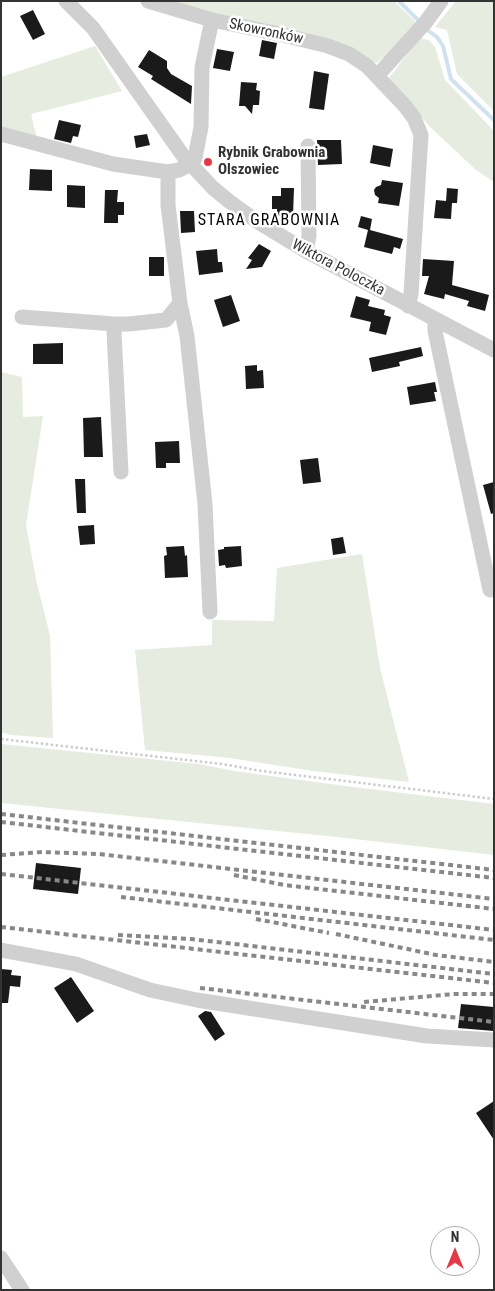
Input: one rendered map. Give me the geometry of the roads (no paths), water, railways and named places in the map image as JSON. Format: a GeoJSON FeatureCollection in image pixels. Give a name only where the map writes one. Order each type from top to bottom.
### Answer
{"type":"FeatureCollection","features":[{"type":"Feature","properties":{"kind":"street","name":"Wiktora Poloczka"},"geometry":{"type":"LineString","coordinates":[[66,1],[93,28],[170,139],[215,190],[242,212],[306,251],[494,350]]}},
{"type":"Feature","properties":{"kind":"street"},"geometry":{"type":"LineString","coordinates":[[148,1],[212,20]]}},
{"type":"Feature","properties":{"kind":"street"},"geometry":{"type":"LineString","coordinates":[[377,76],[425,23],[441,1]]}},
{"type":"Feature","properties":{"kind":"street","name":"Skowronków"},"geometry":{"type":"LineString","coordinates":[[191,164],[195,158],[201,127],[202,67],[212,20],[279,34],[342,51],[355,57],[377,76],[414,118],[421,135],[411,294],[408,306]]}},
{"type":"Feature","properties":{"kind":"street"},"geometry":{"type":"LineString","coordinates":[[1,134],[93,160],[131,168],[168,172],[179,170],[191,164]]}},
{"type":"Feature","properties":{"kind":"street"},"geometry":{"type":"LineString","coordinates":[[306,251],[308,236],[308,146]]}},
{"type":"Feature","properties":{"kind":"street"},"geometry":{"type":"LineString","coordinates":[[168,172],[168,205],[180,303],[187,336],[205,504],[210,612]]}},
{"type":"Feature","properties":{"kind":"street"},"geometry":{"type":"LineString","coordinates":[[22,317],[129,324],[166,320],[180,303]]}},
{"type":"Feature","properties":{"kind":"street"},"geometry":{"type":"LineString","coordinates":[[435,320],[435,331],[490,590]]}},
{"type":"Feature","properties":{"kind":"street"},"geometry":{"type":"LineString","coordinates":[[115,324],[120,472]]}},
{"type":"Feature","properties":{"kind":"street"},"geometry":{"type":"LineString","coordinates":[[1,950],[76,964],[150,990],[187,999],[427,1036],[494,1040]]}},
{"type":"Feature","properties":{"kind":"street"},"geometry":{"type":"LineString","coordinates":[[1,1258],[22,1290]]}},
{"type":"Feature","properties":{"kind":"waterway"},"geometry":{"type":"LineString","coordinates":[[399,1],[420,22]]}},
{"type":"Feature","properties":{"kind":"waterway"},"geometry":{"type":"LineString","coordinates":[[426,29],[437,37],[443,46],[451,79],[494,120]]}},
{"type":"Feature","properties":{"kind":"railway"},"geometry":{"type":"LineString","coordinates":[[1,814],[494,870]]}},
{"type":"Feature","properties":{"kind":"railway"},"geometry":{"type":"LineString","coordinates":[[1,822],[494,878]]}},
{"type":"Feature","properties":{"kind":"railway"},"geometry":{"type":"LineString","coordinates":[[1,855],[42,852],[99,854],[494,899]]}},
{"type":"Feature","properties":{"kind":"railway"},"geometry":{"type":"LineString","coordinates":[[1,874],[494,930]]}},
{"type":"Feature","properties":{"kind":"railway"},"geometry":{"type":"LineString","coordinates":[[234,875],[284,885],[494,909]]}},
{"type":"Feature","properties":{"kind":"railway"},"geometry":{"type":"LineString","coordinates":[[121,897],[494,940]]}},
{"type":"Feature","properties":{"kind":"railway"},"geometry":{"type":"LineString","coordinates":[[256,919],[329,933]]}},
{"type":"Feature","properties":{"kind":"railway"},"geometry":{"type":"LineString","coordinates":[[1,927],[494,983]]}},
{"type":"Feature","properties":{"kind":"railway"},"geometry":{"type":"LineString","coordinates":[[336,934],[436,955],[494,962]]}},
{"type":"Feature","properties":{"kind":"railway"},"geometry":{"type":"LineString","coordinates":[[118,935],[191,939],[494,974]]}},
{"type":"Feature","properties":{"kind":"railway"},"geometry":{"type":"LineString","coordinates":[[200,988],[494,1022]]}},
{"type":"Feature","properties":{"kind":"railway"},"geometry":{"type":"LineString","coordinates":[[364,1002],[454,994],[494,994]]}},
{"type":"Feature","properties":{"kind":"place","name":"Rybnik Grabownia Olszowiec"},"geometry":{"type":"Point","coordinates":[208,162]}},
{"type":"Feature","properties":{"kind":"district","name":"STARA GRABOWNIA"},"geometry":{"type":"Point","coordinates":[269,221]}}]}
